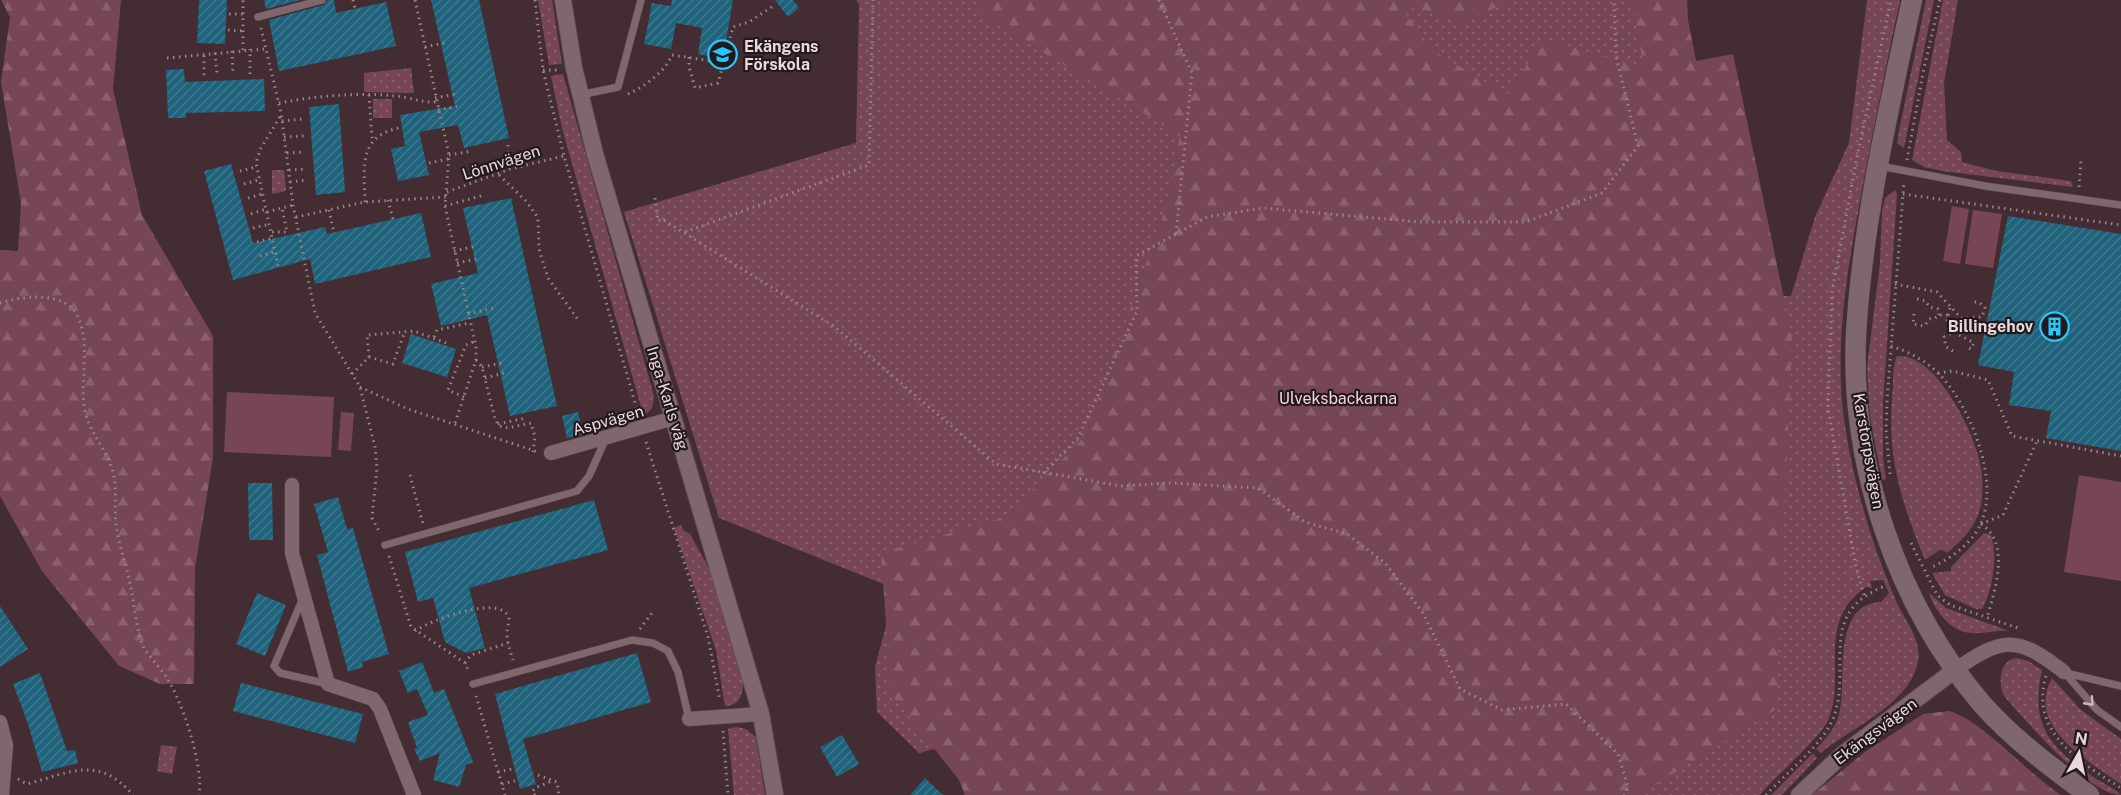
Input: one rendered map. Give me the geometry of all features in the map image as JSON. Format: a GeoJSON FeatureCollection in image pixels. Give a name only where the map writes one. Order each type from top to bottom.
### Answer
{"type":"FeatureCollection","features":[{"type":"Feature","properties":{"kind":"main road","name":"Karstorpsvägen"},"geometry":{"type":"LineString","coordinates":[[1912,0],[1862,273],[1856,335],[1857,395],[1876,502],[1898,565],[1933,634],[1955,670],[1986,708],[2025,744],[2088,795]]}},
{"type":"Feature","properties":{"kind":"street","name":"Inga-Karls väg"},"geometry":{"type":"LineString","coordinates":[[563,0],[580,95],[761,714],[775,795]]}},
{"type":"Feature","properties":{"kind":"street","name":"Aspvägen"},"geometry":{"type":"LineString","coordinates":[[551,453],[674,418]]}},
{"type":"Feature","properties":{"kind":"street"},"geometry":{"type":"LineString","coordinates":[[292,485],[292,553],[328,684],[373,699],[380,709],[414,795]]}},
{"type":"Feature","properties":{"kind":"street"},"geometry":{"type":"LineString","coordinates":[[1955,670],[1982,652],[2003,644],[2040,653],[2064,672]]}},
{"type":"Feature","properties":{"kind":"street","name":"Ekängsvägen"},"geometry":{"type":"LineString","coordinates":[[1798,795],[1843,754],[1955,670]]}},
{"type":"Feature","properties":{"kind":"street"},"geometry":{"type":"LineString","coordinates":[[689,719],[761,714]]}},
{"type":"Feature","properties":{"kind":"street"},"geometry":{"type":"LineString","coordinates":[[0,722],[6,745],[2,795]]}},
{"type":"Feature","properties":{"kind":"lane"},"geometry":{"type":"LineString","coordinates":[[258,17],[322,0]]}},
{"type":"Feature","properties":{"kind":"lane"},"geometry":{"type":"LineString","coordinates":[[618,87],[641,0]]}},
{"type":"Feature","properties":{"kind":"lane"},"geometry":{"type":"LineString","coordinates":[[580,95],[618,87]]}},
{"type":"Feature","properties":{"kind":"lane"},"geometry":{"type":"LineString","coordinates":[[618,87],[624,95]]}},
{"type":"Feature","properties":{"kind":"lane"},"geometry":{"type":"LineString","coordinates":[[1880,166],[2042,195],[2121,205]]}},
{"type":"Feature","properties":{"kind":"lane"},"geometry":{"type":"LineString","coordinates":[[385,545],[577,490],[589,476],[606,438]]}},
{"type":"Feature","properties":{"kind":"lane"},"geometry":{"type":"LineString","coordinates":[[304,595],[273,666],[280,673],[328,684]]}},
{"type":"Feature","properties":{"kind":"lane"},"geometry":{"type":"LineString","coordinates":[[473,684],[632,640],[653,643],[668,651],[678,672],[689,719]]}},
{"type":"Feature","properties":{"kind":"lane"},"geometry":{"type":"LineString","coordinates":[[2064,672],[2121,686]]}},
{"type":"Feature","properties":{"kind":"lane"},"geometry":{"type":"LineString","coordinates":[[2064,672],[2097,710],[2121,727]]}},
{"type":"Feature","properties":{"kind":"path"},"geometry":{"type":"LineString","coordinates":[[243,0],[243,50]]}},
{"type":"Feature","properties":{"kind":"path"},"geometry":{"type":"LineString","coordinates":[[353,0],[356,9]]}},
{"type":"Feature","properties":{"kind":"path"},"geometry":{"type":"LineString","coordinates":[[415,0],[449,157],[445,206],[475,341],[476,360],[454,426]]}},
{"type":"Feature","properties":{"kind":"path"},"geometry":{"type":"LineString","coordinates":[[535,0],[543,70],[564,156],[642,428],[708,637],[722,716],[728,795]]}},
{"type":"Feature","properties":{"kind":"path"},"geometry":{"type":"LineString","coordinates":[[684,232],[869,165],[873,0]]}},
{"type":"Feature","properties":{"kind":"path"},"geometry":{"type":"LineString","coordinates":[[1159,0],[1192,73],[1176,235]]}},
{"type":"Feature","properties":{"kind":"path"},"geometry":{"type":"LineString","coordinates":[[1043,473],[1078,438],[1137,311],[1136,256],[1207,218],[1263,208],[1420,222],[1526,222],[1602,193],[1638,146],[1616,56],[1614,0]]}},
{"type":"Feature","properties":{"kind":"path"},"geometry":{"type":"LineString","coordinates":[[1878,58],[1891,0]]}},
{"type":"Feature","properties":{"kind":"path"},"geometry":{"type":"LineString","coordinates":[[1890,477],[1886,430],[1905,172],[1924,68],[1940,0]]}},
{"type":"Feature","properties":{"kind":"path"},"geometry":{"type":"LineString","coordinates":[[689,57],[689,67],[695,88],[718,83],[733,27],[749,22],[773,6]]}},
{"type":"Feature","properties":{"kind":"path"},"geometry":{"type":"LineString","coordinates":[[229,14],[243,14]]}},
{"type":"Feature","properties":{"kind":"path"},"geometry":{"type":"LineString","coordinates":[[258,17],[281,113],[293,205],[315,313],[360,387],[375,447],[378,468],[372,518],[385,545],[407,620],[415,631],[465,663],[505,795]]}},
{"type":"Feature","properties":{"kind":"path"},"geometry":{"type":"LineString","coordinates":[[228,30],[243,31]]}},
{"type":"Feature","properties":{"kind":"path"},"geometry":{"type":"LineString","coordinates":[[425,47],[448,42]]}},
{"type":"Feature","properties":{"kind":"path"},"geometry":{"type":"LineString","coordinates":[[250,49],[250,74]]}},
{"type":"Feature","properties":{"kind":"path"},"geometry":{"type":"LineString","coordinates":[[167,58],[265,49]]}},
{"type":"Feature","properties":{"kind":"path"},"geometry":{"type":"LineString","coordinates":[[232,51],[233,75]]}},
{"type":"Feature","properties":{"kind":"path"},"geometry":{"type":"LineString","coordinates":[[215,53],[217,74]]}},
{"type":"Feature","properties":{"kind":"path"},"geometry":{"type":"LineString","coordinates":[[204,54],[204,75]]}},
{"type":"Feature","properties":{"kind":"path"},"geometry":{"type":"LineString","coordinates":[[624,95],[644,87],[669,63],[672,55],[723,63]]}},
{"type":"Feature","properties":{"kind":"path"},"geometry":{"type":"LineString","coordinates":[[543,70],[564,69]]}},
{"type":"Feature","properties":{"kind":"path"},"geometry":{"type":"LineString","coordinates":[[279,103],[320,97],[369,95],[396,96],[424,103],[456,94]]}},
{"type":"Feature","properties":{"kind":"path"},"geometry":{"type":"LineString","coordinates":[[365,202],[366,160],[372,139],[369,95]]}},
{"type":"Feature","properties":{"kind":"path"},"geometry":{"type":"LineString","coordinates":[[438,110],[459,105]]}},
{"type":"Feature","properties":{"kind":"path"},"geometry":{"type":"LineString","coordinates":[[278,266],[256,167],[261,148],[281,113]]}},
{"type":"Feature","properties":{"kind":"path"},"geometry":{"type":"LineString","coordinates":[[282,121],[302,119]]}},
{"type":"Feature","properties":{"kind":"path"},"geometry":{"type":"LineString","coordinates":[[372,139],[385,130],[402,127]]}},
{"type":"Feature","properties":{"kind":"path"},"geometry":{"type":"LineString","coordinates":[[285,137],[304,136]]}},
{"type":"Feature","properties":{"kind":"path"},"geometry":{"type":"LineString","coordinates":[[508,146],[510,169]]}},
{"type":"Feature","properties":{"kind":"path"},"geometry":{"type":"LineString","coordinates":[[429,163],[472,151]]}},
{"type":"Feature","properties":{"kind":"path"},"geometry":{"type":"LineString","coordinates":[[287,153],[305,152]]}},
{"type":"Feature","properties":{"kind":"path","name":"Lönnvägen"},"geometry":{"type":"LineString","coordinates":[[296,217],[365,202],[447,195],[510,169],[564,156]]}},
{"type":"Feature","properties":{"kind":"path"},"geometry":{"type":"LineString","coordinates":[[240,171],[256,167]]}},
{"type":"Feature","properties":{"kind":"path"},"geometry":{"type":"LineString","coordinates":[[289,170],[306,169]]}},
{"type":"Feature","properties":{"kind":"path"},"geometry":{"type":"LineString","coordinates":[[499,175],[527,202],[538,218],[538,249],[548,278],[579,321]]}},
{"type":"Feature","properties":{"kind":"path"},"geometry":{"type":"LineString","coordinates":[[244,184],[258,180]]}},
{"type":"Feature","properties":{"kind":"path"},"geometry":{"type":"LineString","coordinates":[[290,182],[308,180]]}},
{"type":"Feature","properties":{"kind":"path"},"geometry":{"type":"LineString","coordinates":[[248,198],[262,194]]}},
{"type":"Feature","properties":{"kind":"path"},"geometry":{"type":"LineString","coordinates":[[1903,194],[2121,225]]}},
{"type":"Feature","properties":{"kind":"path"},"geometry":{"type":"LineString","coordinates":[[445,206],[484,195]]}},
{"type":"Feature","properties":{"kind":"path"},"geometry":{"type":"LineString","coordinates":[[655,198],[658,221],[662,219],[684,232],[835,327],[996,464],[1120,486],[1170,483],[1258,488],[1305,522],[1347,534],[1385,563],[1424,613],[1460,689],[1502,710],[1566,704],[1618,754],[1628,787],[1624,795]]}},
{"type":"Feature","properties":{"kind":"path"},"geometry":{"type":"LineString","coordinates":[[388,200],[393,219]]}},
{"type":"Feature","properties":{"kind":"path"},"geometry":{"type":"LineString","coordinates":[[250,214],[293,205]]}},
{"type":"Feature","properties":{"kind":"path"},"geometry":{"type":"LineString","coordinates":[[272,232],[287,232],[282,208]]}},
{"type":"Feature","properties":{"kind":"path"},"geometry":{"type":"LineString","coordinates":[[330,210],[334,233]]}},
{"type":"Feature","properties":{"kind":"path"},"geometry":{"type":"LineString","coordinates":[[253,228],[270,224]]}},
{"type":"Feature","properties":{"kind":"path"},"geometry":{"type":"LineString","coordinates":[[257,242],[273,238]]}},
{"type":"Feature","properties":{"kind":"path"},"geometry":{"type":"LineString","coordinates":[[454,251],[476,246]]}},
{"type":"Feature","properties":{"kind":"path"},"geometry":{"type":"LineString","coordinates":[[260,256],[275,252]]}},
{"type":"Feature","properties":{"kind":"path"},"geometry":{"type":"LineString","coordinates":[[457,263],[476,259]]}},
{"type":"Feature","properties":{"kind":"path"},"geometry":{"type":"LineString","coordinates":[[1895,284],[1937,292],[1961,318],[1982,317],[1985,308],[1979,302],[1973,302]]}},
{"type":"Feature","properties":{"kind":"path"},"geometry":{"type":"LineString","coordinates":[[0,303],[34,295],[60,301],[78,315],[84,341],[82,384],[85,410],[93,433],[108,456],[114,475],[116,529],[130,582],[140,639],[175,691],[197,763],[199,795]]}},
{"type":"Feature","properties":{"kind":"path"},"geometry":{"type":"LineString","coordinates":[[1917,299],[1926,301],[1929,307],[1938,309],[1939,315]]}},
{"type":"Feature","properties":{"kind":"path"},"geometry":{"type":"LineString","coordinates":[[468,314],[494,308]]}},
{"type":"Feature","properties":{"kind":"path"},"geometry":{"type":"LineString","coordinates":[[1950,308],[1947,320],[1952,323],[1954,332],[1974,343],[1971,349],[1967,347]]}},
{"type":"Feature","properties":{"kind":"path"},"geometry":{"type":"LineString","coordinates":[[1914,314],[1912,324],[1924,326],[1930,319],[1934,320],[1939,315],[1949,315]]}},
{"type":"Feature","properties":{"kind":"path"},"geometry":{"type":"LineString","coordinates":[[434,337],[437,330],[470,323]]}},
{"type":"Feature","properties":{"kind":"path"},"geometry":{"type":"LineString","coordinates":[[369,357],[367,335],[405,331],[434,337],[449,344]]}},
{"type":"Feature","properties":{"kind":"path"},"geometry":{"type":"LineString","coordinates":[[369,357],[393,364],[405,331]]}},
{"type":"Feature","properties":{"kind":"path"},"geometry":{"type":"LineString","coordinates":[[1953,351],[1946,347],[1944,337],[1954,332]]}},
{"type":"Feature","properties":{"kind":"path"},"geometry":{"type":"LineString","coordinates":[[464,397],[448,390],[466,345],[475,341]]}},
{"type":"Feature","properties":{"kind":"path"},"geometry":{"type":"LineString","coordinates":[[1891,346],[1921,359],[1950,386],[1964,411],[1983,459],[1988,480],[1986,505],[1981,524],[1956,553],[1930,568]]}},
{"type":"Feature","properties":{"kind":"path"},"geometry":{"type":"LineString","coordinates":[[352,374],[369,357]]}},
{"type":"Feature","properties":{"kind":"path"},"geometry":{"type":"LineString","coordinates":[[476,360],[482,367],[498,424]]}},
{"type":"Feature","properties":{"kind":"path"},"geometry":{"type":"LineString","coordinates":[[482,367],[503,363]]}},
{"type":"Feature","properties":{"kind":"path"},"geometry":{"type":"LineString","coordinates":[[1938,373],[1952,371],[1988,380],[2012,436],[2121,456]]}},
{"type":"Feature","properties":{"kind":"path"},"geometry":{"type":"LineString","coordinates":[[485,378],[504,373]]}},
{"type":"Feature","properties":{"kind":"path"},"geometry":{"type":"LineString","coordinates":[[360,387],[374,396],[454,426],[532,452],[551,453]]}},
{"type":"Feature","properties":{"kind":"path"},"geometry":{"type":"LineString","coordinates":[[498,424],[526,418]]}},
{"type":"Feature","properties":{"kind":"path"},"geometry":{"type":"LineString","coordinates":[[498,424],[508,428],[531,423],[535,437],[532,452]]}},
{"type":"Feature","properties":{"kind":"path"},"geometry":{"type":"LineString","coordinates":[[1981,524],[2003,515],[2037,441]]}},
{"type":"Feature","properties":{"kind":"path"},"geometry":{"type":"LineString","coordinates":[[410,475],[426,533]]}},
{"type":"Feature","properties":{"kind":"path"},"geometry":{"type":"LineString","coordinates":[[1910,541],[1937,595],[1950,604],[1987,618],[1996,575],[1998,545],[1994,534],[1981,524]]}},
{"type":"Feature","properties":{"kind":"path"},"geometry":{"type":"LineString","coordinates":[[1766,795],[1827,731],[1835,714],[1838,655],[1846,620],[1863,595],[1886,586]]}},
{"type":"Feature","properties":{"kind":"path"},"geometry":{"type":"LineString","coordinates":[[415,631],[428,622],[495,607],[504,611],[508,619],[508,643],[516,672]]}},
{"type":"Feature","properties":{"kind":"path"},"geometry":{"type":"LineString","coordinates":[[632,640],[654,610]]}},
{"type":"Feature","properties":{"kind":"path"},"geometry":{"type":"LineString","coordinates":[[465,663],[471,655],[508,643]]}},
{"type":"Feature","properties":{"kind":"path"},"geometry":{"type":"LineString","coordinates":[[2047,674],[2042,690],[2042,706],[2048,728],[2096,772],[2121,788]]}},
{"type":"Feature","properties":{"kind":"path"},"geometry":{"type":"LineString","coordinates":[[4,770],[27,784],[84,769],[104,771],[122,783],[133,795]]}},
{"type":"Feature","properties":{"kind":"path"},"geometry":{"type":"LineString","coordinates":[[498,772],[512,769]]}},
{"type":"Feature","properties":{"kind":"path"},"geometry":{"type":"LineString","coordinates":[[538,775],[554,780],[560,787],[559,795]]}},
{"type":"Feature","properties":{"kind":"path"},"geometry":{"type":"LineString","coordinates":[[535,795],[532,792],[535,788],[554,780]]}},
{"type":"Feature","properties":{"kind":"path"},"geometry":{"type":"LineString","coordinates":[[502,784],[515,781]]}},
{"type":"Feature","properties":{"kind":"green space"},"geometry":{"type":"Polygon","coordinates":[[[1,0],[121,0],[113,89],[142,215],[213,336],[213,458],[195,568],[194,684],[160,684],[119,666],[42,571],[0,496],[0,250],[18,251],[21,203],[1,82],[10,17],[1,0]]]}},
{"type":"Feature","properties":{"kind":"green space"},"geometry":{"type":"Polygon","coordinates":[[[538,0],[552,0],[562,64],[549,65],[538,0]]]}},
{"type":"Feature","properties":{"kind":"green space","name":"Ulveksbackarna"},"geometry":{"type":"Polygon","coordinates":[[[856,0],[1687,0],[1689,40],[1771,296],[1791,296],[1815,217],[1849,143],[1867,0],[1900,0],[1852,249],[1844,303],[1841,384],[1851,460],[1863,509],[1897,603],[1918,646],[1918,661],[1913,676],[1904,690],[1878,714],[1821,753],[1816,749],[1831,731],[1839,716],[1844,645],[1854,615],[1865,606],[1881,602],[1889,593],[1883,580],[1870,581],[1872,588],[1866,587],[1851,601],[1841,616],[1835,650],[1833,703],[1828,720],[1807,747],[1760,795],[982,795],[974,738],[919,753],[877,712],[875,667],[896,589],[719,518],[624,212],[856,143],[859,4],[856,0]]]}},
{"type":"Feature","properties":{"kind":"green space","name":"Ulveksbackarna"},"geometry":{"type":"Polygon","coordinates":[[[975,0],[1511,0],[1463,23],[1400,5],[1432,50],[1508,95],[1543,38],[1644,69],[1632,0],[1684,0],[1696,61],[1733,54],[1792,337],[1776,709],[1639,795],[965,795],[959,780],[891,694],[881,553],[1006,517],[1085,436],[1168,202],[1180,135],[984,17],[975,0]]]}},
{"type":"Feature","properties":{"kind":"green space"},"geometry":{"type":"Polygon","coordinates":[[[1926,0],[1934,0],[1904,148],[1897,143],[1926,0]]]}},
{"type":"Feature","properties":{"kind":"green space"},"geometry":{"type":"Polygon","coordinates":[[[1943,0],[1958,0],[1944,83],[1947,140],[1961,152],[1962,162],[1996,171],[2071,181],[2073,187],[1943,171],[1924,167],[1912,160],[1943,0]]]}},
{"type":"Feature","properties":{"kind":"green space"},"geometry":{"type":"Polygon","coordinates":[[[411,68],[414,93],[364,92],[364,73],[411,68]]]}},
{"type":"Feature","properties":{"kind":"green space"},"geometry":{"type":"Polygon","coordinates":[[[563,74],[654,396],[651,410],[643,414],[562,128],[551,76],[563,74]]]}},
{"type":"Feature","properties":{"kind":"green space"},"geometry":{"type":"Polygon","coordinates":[[[373,99],[392,99],[392,118],[373,118],[373,99]]]}},
{"type":"Feature","properties":{"kind":"green space"},"geometry":{"type":"Polygon","coordinates":[[[272,170],[284,170],[286,191],[272,194],[272,170]]]}},
{"type":"Feature","properties":{"kind":"green space"},"geometry":{"type":"Polygon","coordinates":[[[1895,190],[1897,194],[1883,404],[1883,458],[1886,479],[1882,480],[1870,417],[1867,367],[1880,263],[1882,211],[1885,198],[1895,190]]]}},
{"type":"Feature","properties":{"kind":"green space"},"geometry":{"type":"Polygon","coordinates":[[[1952,206],[1969,209],[1960,264],[1943,261],[1952,206]]]}},
{"type":"Feature","properties":{"kind":"green space"},"geometry":{"type":"Polygon","coordinates":[[[1973,210],[2002,214],[1993,268],[1965,264],[1973,210]]]}},
{"type":"Feature","properties":{"kind":"green space"},"geometry":{"type":"Polygon","coordinates":[[[1897,356],[1912,359],[1940,381],[1963,417],[1978,454],[1981,468],[1982,499],[1975,522],[1947,553],[1941,549],[1925,560],[1908,517],[1893,456],[1891,412],[1897,356]]]}},
{"type":"Feature","properties":{"kind":"green space"},"geometry":{"type":"Polygon","coordinates":[[[227,392],[334,397],[331,457],[224,452],[227,392]]]}},
{"type":"Feature","properties":{"kind":"green space"},"geometry":{"type":"Polygon","coordinates":[[[341,412],[354,413],[351,451],[338,450],[341,412]]]}},
{"type":"Feature","properties":{"kind":"green space"},"geometry":{"type":"Polygon","coordinates":[[[2079,475],[2121,482],[2121,581],[2064,572],[2079,475]]]}},
{"type":"Feature","properties":{"kind":"green space"},"geometry":{"type":"Polygon","coordinates":[[[681,525],[684,531],[690,534],[712,574],[743,678],[740,697],[731,705],[725,706],[716,650],[674,528],[681,525]]]}},
{"type":"Feature","properties":{"kind":"green space"},"geometry":{"type":"Polygon","coordinates":[[[1984,533],[1991,535],[1993,544],[1992,583],[1982,609],[1976,609],[1945,595],[1932,573],[1951,571],[1951,567],[1984,533]]]}},
{"type":"Feature","properties":{"kind":"green space"},"geometry":{"type":"Polygon","coordinates":[[[1929,593],[1946,608],[2009,631],[1971,633],[1957,629],[1939,613],[1929,593]]]}},
{"type":"Feature","properties":{"kind":"green space"},"geometry":{"type":"Polygon","coordinates":[[[2016,658],[2028,661],[2042,670],[2039,707],[2042,722],[2057,747],[2082,769],[2121,795],[2108,792],[2076,770],[2042,738],[2004,696],[2001,673],[2006,663],[2016,658]]]}},
{"type":"Feature","properties":{"kind":"green space"},"geometry":{"type":"Polygon","coordinates":[[[2052,678],[2081,710],[2121,739],[2121,784],[2078,753],[2053,727],[2047,712],[2046,695],[2052,678]]]}},
{"type":"Feature","properties":{"kind":"green space"},"geometry":{"type":"Polygon","coordinates":[[[1949,711],[1976,725],[2061,795],[1812,795],[1865,752],[1923,714],[1949,711]]]}},
{"type":"Feature","properties":{"kind":"green space"},"geometry":{"type":"Polygon","coordinates":[[[736,727],[746,729],[756,737],[765,795],[734,795],[728,729],[736,727]]]}},
{"type":"Feature","properties":{"kind":"green space"},"geometry":{"type":"Polygon","coordinates":[[[161,745],[177,747],[172,774],[157,771],[161,745]]]}},
{"type":"Feature","properties":{"kind":"green space"},"geometry":{"type":"Polygon","coordinates":[[[1813,753],[1817,758],[1782,795],[1771,795],[1813,753]]]}},
{"type":"Feature","properties":{"kind":"building"},"geometry":{"type":"Polygon","coordinates":[[[199,0],[227,0],[225,44],[197,43],[199,0]]]}},
{"type":"Feature","properties":{"kind":"building"},"geometry":{"type":"Polygon","coordinates":[[[264,0],[300,0],[266,9],[264,0]]]}},
{"type":"Feature","properties":{"kind":"building"},"geometry":{"type":"Polygon","coordinates":[[[328,0],[334,0],[336,13],[386,2],[396,46],[279,71],[269,20],[323,5],[328,0]]]}},
{"type":"Feature","properties":{"kind":"building"},"geometry":{"type":"Polygon","coordinates":[[[431,0],[479,0],[509,138],[464,148],[458,125],[419,132],[429,175],[398,181],[391,149],[405,146],[400,115],[455,106],[431,0]]]}},
{"type":"Feature","properties":{"kind":"building"},"geometry":{"type":"Polygon","coordinates":[[[672,0],[733,0],[723,59],[698,54],[702,28],[676,23],[671,49],[644,44],[652,3],[671,6],[672,0]]]}},
{"type":"Feature","properties":{"kind":"building"},"geometry":{"type":"Polygon","coordinates":[[[775,0],[793,0],[799,8],[788,17],[775,0]]]}},
{"type":"Feature","properties":{"kind":"building"},"geometry":{"type":"Polygon","coordinates":[[[184,69],[185,82],[264,79],[265,111],[186,113],[186,118],[168,118],[166,70],[184,69]]]}},
{"type":"Feature","properties":{"kind":"building"},"geometry":{"type":"Polygon","coordinates":[[[339,104],[345,192],[316,195],[309,107],[339,104]]]}},
{"type":"Feature","properties":{"kind":"building"},"geometry":{"type":"Polygon","coordinates":[[[231,164],[253,243],[325,227],[327,234],[421,213],[431,257],[315,284],[310,259],[233,280],[204,171],[231,164]]]}},
{"type":"Feature","properties":{"kind":"building"},"geometry":{"type":"Polygon","coordinates":[[[511,198],[557,406],[510,416],[487,315],[441,326],[431,284],[478,273],[463,208],[511,198]]]}},
{"type":"Feature","properties":{"kind":"building","name":"Billingehov"},"geometry":{"type":"Polygon","coordinates":[[[2008,216],[2121,234],[2121,451],[2046,438],[2051,411],[2009,405],[2014,372],[1978,365],[2008,216]]]}},
{"type":"Feature","properties":{"kind":"building"},"geometry":{"type":"Polygon","coordinates":[[[411,334],[456,349],[447,377],[402,363],[411,334]]]}},
{"type":"Feature","properties":{"kind":"building"},"geometry":{"type":"Polygon","coordinates":[[[578,412],[583,434],[567,438],[562,416],[578,412]]]}},
{"type":"Feature","properties":{"kind":"building"},"geometry":{"type":"Polygon","coordinates":[[[248,483],[272,483],[273,540],[249,540],[248,483]]]}},
{"type":"Feature","properties":{"kind":"building"},"geometry":{"type":"Polygon","coordinates":[[[338,497],[347,529],[353,528],[389,654],[362,662],[363,667],[348,672],[317,555],[328,552],[314,504],[338,497]]]}},
{"type":"Feature","properties":{"kind":"building"},"geometry":{"type":"Polygon","coordinates":[[[594,500],[608,550],[469,588],[485,648],[466,653],[445,642],[433,598],[418,602],[405,552],[594,500]]]}},
{"type":"Feature","properties":{"kind":"building"},"geometry":{"type":"Polygon","coordinates":[[[257,593],[286,605],[265,656],[236,644],[257,593]]]}},
{"type":"Feature","properties":{"kind":"building"},"geometry":{"type":"Polygon","coordinates":[[[0,606],[28,649],[0,667],[0,606]]]}},
{"type":"Feature","properties":{"kind":"building"},"geometry":{"type":"Polygon","coordinates":[[[637,653],[651,702],[523,739],[536,784],[520,789],[495,694],[637,653]]]}},
{"type":"Feature","properties":{"kind":"building"},"geometry":{"type":"Polygon","coordinates":[[[422,662],[434,693],[444,689],[473,762],[466,765],[459,787],[433,780],[440,753],[420,761],[414,749],[417,748],[408,722],[428,715],[417,689],[408,693],[399,671],[422,662]]]}},
{"type":"Feature","properties":{"kind":"building"},"geometry":{"type":"Polygon","coordinates":[[[40,673],[67,751],[75,750],[78,763],[42,772],[13,684],[40,673]]]}},
{"type":"Feature","properties":{"kind":"building"},"geometry":{"type":"Polygon","coordinates":[[[241,683],[363,714],[355,743],[233,711],[241,683]]]}},
{"type":"Feature","properties":{"kind":"building"},"geometry":{"type":"Polygon","coordinates":[[[842,735],[859,764],[837,777],[820,747],[842,735]]]}},
{"type":"Feature","properties":{"kind":"building"},"geometry":{"type":"Polygon","coordinates":[[[925,778],[943,795],[910,795],[925,778]]]}},
{"type":"Feature","properties":{"kind":"place","name":"Ekängens Förskola"},"geometry":{"type":"Point","coordinates":[723,55]}},
{"type":"Feature","properties":{"kind":"place","name":"Billingehov"},"geometry":{"type":"Point","coordinates":[2054,326]}}]}
